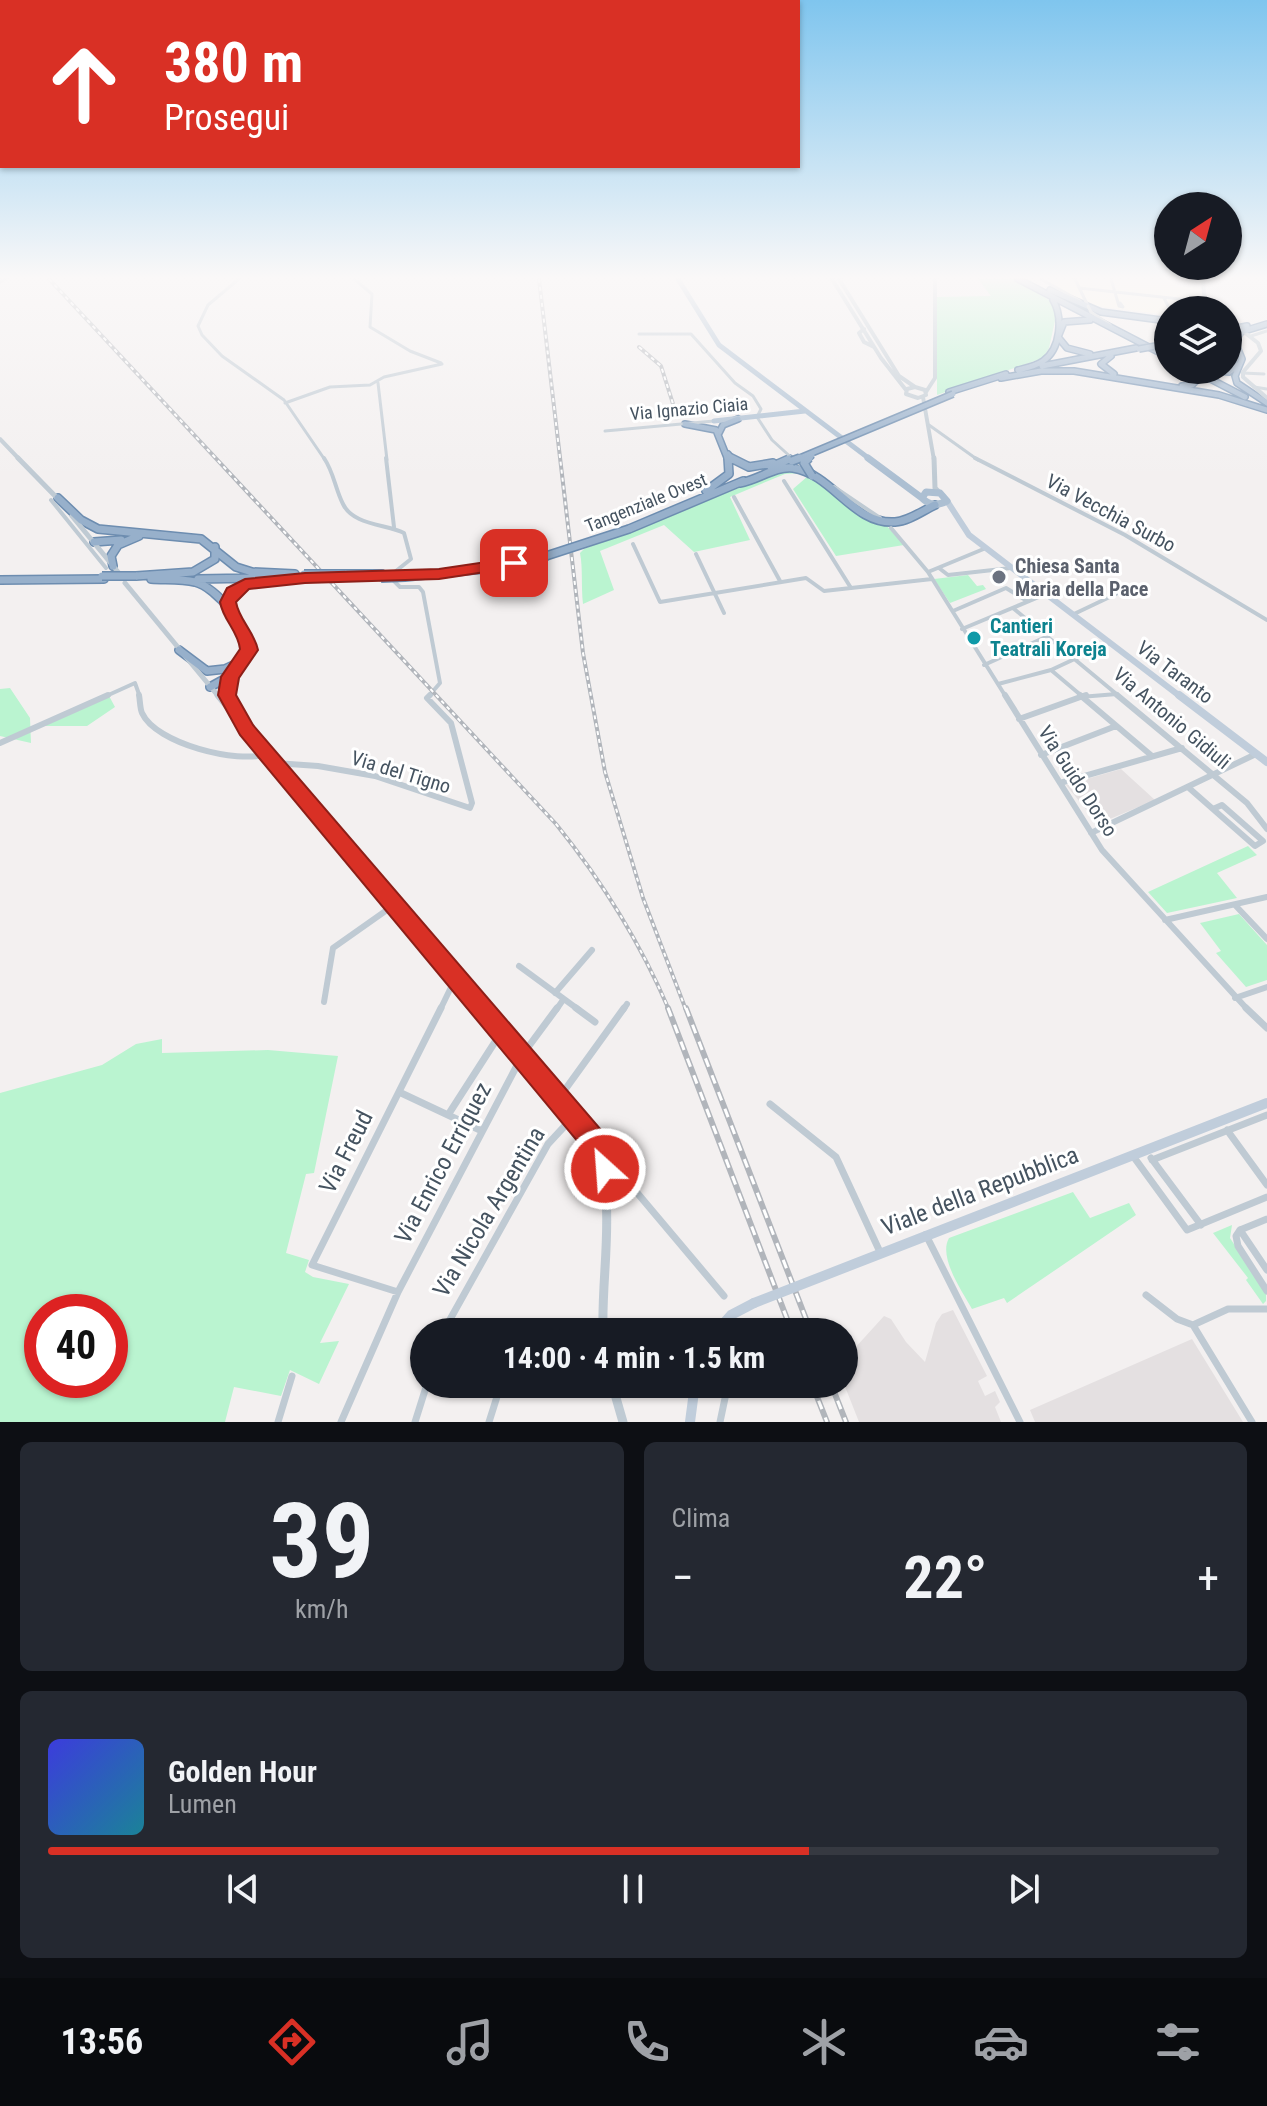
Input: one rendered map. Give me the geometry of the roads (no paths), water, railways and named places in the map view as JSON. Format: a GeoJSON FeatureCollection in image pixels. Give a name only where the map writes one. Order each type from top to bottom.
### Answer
{"type":"FeatureCollection","features":[{"type":"Feature","properties":{"kind":"highway"},"geometry":{"type":"LineString","coordinates":[[987,379],[1036,365],[1052,352],[1053,345]]}},
{"type":"Feature","properties":{"kind":"highway"},"geometry":{"type":"LineString","coordinates":[[1065,345],[1073,351],[1092,354],[1154,345]]}},
{"type":"Feature","properties":{"kind":"highway"},"geometry":{"type":"LineString","coordinates":[[1236,345],[1242,359],[1235,376],[1237,383],[1267,405]]}},
{"type":"Feature","properties":{"kind":"highway"},"geometry":{"type":"LineString","coordinates":[[1133,349],[1104,359],[1102,367],[1118,375],[1154,381]]}},
{"type":"Feature","properties":{"kind":"highway","name":"Tangenziale Ovest"},"geometry":{"type":"LineString","coordinates":[[628,528],[987,379],[1133,349]]}},
{"type":"Feature","properties":{"kind":"highway","name":"Tangenziale Ovest"},"geometry":{"type":"LineString","coordinates":[[136,577],[405,575],[473,570],[546,554],[628,528],[951,393],[1001,378],[1133,349]]}},
{"type":"Feature","properties":{"kind":"highway"},"geometry":{"type":"LineString","coordinates":[[1001,378],[1041,371],[1074,371],[1267,405]]}},
{"type":"Feature","properties":{"kind":"highway"},"geometry":{"type":"LineString","coordinates":[[1169,384],[1193,384]]}},
{"type":"Feature","properties":{"kind":"highway"},"geometry":{"type":"LineString","coordinates":[[1224,384],[1267,405]]}},
{"type":"Feature","properties":{"kind":"highway"},"geometry":{"type":"LineString","coordinates":[[685,424],[718,430],[738,419]]}},
{"type":"Feature","properties":{"kind":"highway"},"geometry":{"type":"LineString","coordinates":[[714,421],[728,453],[736,463],[762,467],[789,459]]}},
{"type":"Feature","properties":{"kind":"highway"},"geometry":{"type":"LineString","coordinates":[[812,476],[804,466],[807,458],[839,441]]}},
{"type":"Feature","properties":{"kind":"highway"},"geometry":{"type":"LineString","coordinates":[[661,512],[722,482],[730,469],[728,453]]}},
{"type":"Feature","properties":{"kind":"highway"},"geometry":{"type":"LineString","coordinates":[[740,483],[783,468],[799,469],[875,519],[895,522],[936,505]]}},
{"type":"Feature","properties":{"kind":"highway"},"geometry":{"type":"LineString","coordinates":[[923,511],[925,495]]}},
{"type":"Feature","properties":{"kind":"highway"},"geometry":{"type":"LineString","coordinates":[[54,499],[86,524],[120,533]]}},
{"type":"Feature","properties":{"kind":"highway"},"geometry":{"type":"LineString","coordinates":[[93,542],[100,536],[120,533],[197,538],[214,546],[225,561],[239,569],[304,576]]}},
{"type":"Feature","properties":{"kind":"highway"},"geometry":{"type":"LineString","coordinates":[[93,542],[157,535]]}},
{"type":"Feature","properties":{"kind":"highway"},"geometry":{"type":"LineString","coordinates":[[109,572],[114,549],[133,538]]}},
{"type":"Feature","properties":{"kind":"highway"},"geometry":{"type":"LineString","coordinates":[[136,577],[201,570],[215,559],[214,546]]}},
{"type":"Feature","properties":{"kind":"highway","name":"Tangenziale Ovest"},"geometry":{"type":"LineString","coordinates":[[0,578],[109,572],[151,579],[304,576]]}},
{"type":"Feature","properties":{"kind":"highway"},"geometry":{"type":"LineString","coordinates":[[230,613],[230,597],[245,584],[304,576]]}},
{"type":"Feature","properties":{"kind":"highway"},"geometry":{"type":"LineString","coordinates":[[151,579],[207,585],[249,642],[244,659],[222,683],[209,686]]}},
{"type":"Feature","properties":{"kind":"highway"},"geometry":{"type":"LineString","coordinates":[[179,650],[202,669],[232,670]]}},
{"type":"Feature","properties":{"kind":"highway"},"geometry":{"type":"LineString","coordinates":[[232,670],[227,695],[247,730]]}},
{"type":"Feature","properties":{"kind":"main road","name":"Via Taranto"},"geometry":{"type":"LineString","coordinates":[[719,345],[900,483],[955,515]]}},
{"type":"Feature","properties":{"kind":"main road"},"geometry":{"type":"LineString","coordinates":[[783,394],[790,404],[783,413]]}},
{"type":"Feature","properties":{"kind":"main road"},"geometry":{"type":"LineString","coordinates":[[797,416],[806,411]]}},
{"type":"Feature","properties":{"kind":"main road","name":"Via Ignazio Ciaia"},"geometry":{"type":"LineString","coordinates":[[714,421],[806,411]]}},
{"type":"Feature","properties":{"kind":"main road","name":"Via Ignazio Ciaia"},"geometry":{"type":"LineString","coordinates":[[774,415],[797,416],[825,426]]}},
{"type":"Feature","properties":{"kind":"main road","name":"Via Taranto"},"geometry":{"type":"LineString","coordinates":[[925,495],[940,493],[964,530],[1267,762]]}},
{"type":"Feature","properties":{"kind":"main road"},"geometry":{"type":"LineString","coordinates":[[936,505],[947,501]]}},
{"type":"Feature","properties":{"kind":"main road","name":"Viale della Repubblica"},"geometry":{"type":"LineString","coordinates":[[728,1318],[754,1303],[1267,1103]]}},
{"type":"Feature","properties":{"kind":"main road"},"geometry":{"type":"LineString","coordinates":[[692,1422],[693,1398]]}},
{"type":"Feature","properties":{"kind":"street"},"geometry":{"type":"LineString","coordinates":[[211,345],[285,403],[307,429],[321,459],[332,470],[343,505],[372,524],[394,527],[404,533],[412,556],[396,571]]}},
{"type":"Feature","properties":{"kind":"street"},"geometry":{"type":"LineString","coordinates":[[285,403],[342,385],[351,388],[378,383],[384,377],[442,364],[401,345]]}},
{"type":"Feature","properties":{"kind":"street"},"geometry":{"type":"LineString","coordinates":[[701,345],[735,383],[753,396],[761,409],[757,417],[766,435],[785,455],[880,518]]}},
{"type":"Feature","properties":{"kind":"street"},"geometry":{"type":"LineString","coordinates":[[871,345],[925,409]]}},
{"type":"Feature","properties":{"kind":"street"},"geometry":{"type":"LineString","coordinates":[[880,345],[899,376],[925,395]]}},
{"type":"Feature","properties":{"kind":"street"},"geometry":{"type":"LineString","coordinates":[[934,345],[933,382],[925,395],[925,409],[935,482],[940,493]]}},
{"type":"Feature","properties":{"kind":"street"},"geometry":{"type":"LineString","coordinates":[[1242,378],[1261,354],[1259,345]]}},
{"type":"Feature","properties":{"kind":"street"},"geometry":{"type":"LineString","coordinates":[[1242,378],[1264,374]]}},
{"type":"Feature","properties":{"kind":"street"},"geometry":{"type":"LineString","coordinates":[[1242,378],[1257,397]]}},
{"type":"Feature","properties":{"kind":"street"},"geometry":{"type":"LineString","coordinates":[[1242,378],[1267,405]]}},
{"type":"Feature","properties":{"kind":"street"},"geometry":{"type":"LineString","coordinates":[[906,390],[933,382]]}},
{"type":"Feature","properties":{"kind":"street"},"geometry":{"type":"LineString","coordinates":[[378,383],[394,527]]}},
{"type":"Feature","properties":{"kind":"street"},"geometry":{"type":"LineString","coordinates":[[1252,386],[1267,389]]}},
{"type":"Feature","properties":{"kind":"street"},"geometry":{"type":"LineString","coordinates":[[915,398],[925,395]]}},
{"type":"Feature","properties":{"kind":"street","name":"Via Ignazio Ciaia"},"geometry":{"type":"LineString","coordinates":[[605,431],[714,421]]}},
{"type":"Feature","properties":{"kind":"street","name":"Via Vecchia Surbo"},"geometry":{"type":"LineString","coordinates":[[929,425],[987,466],[1125,535],[1267,620]]}},
{"type":"Feature","properties":{"kind":"street"},"geometry":{"type":"LineString","coordinates":[[931,436],[941,434]]}},
{"type":"Feature","properties":{"kind":"street"},"geometry":{"type":"LineString","coordinates":[[0,439],[93,542],[109,572]]}},
{"type":"Feature","properties":{"kind":"street"},"geometry":{"type":"LineString","coordinates":[[784,481],[851,588]]}},
{"type":"Feature","properties":{"kind":"street"},"geometry":{"type":"LineString","coordinates":[[925,495],[935,482]]}},
{"type":"Feature","properties":{"kind":"street"},"geometry":{"type":"LineString","coordinates":[[734,497],[780,581]]}},
{"type":"Feature","properties":{"kind":"street"},"geometry":{"type":"LineString","coordinates":[[54,499],[109,572]]}},
{"type":"Feature","properties":{"kind":"street","name":"Via Guido Dorso"},"geometry":{"type":"LineString","coordinates":[[891,528],[928,572],[1091,833],[1164,920],[1235,998],[1267,1028]]}},
{"type":"Feature","properties":{"kind":"street"},"geometry":{"type":"LineString","coordinates":[[633,544],[660,602],[806,578],[819,590],[932,579]]}},
{"type":"Feature","properties":{"kind":"street"},"geometry":{"type":"LineString","coordinates":[[928,572],[986,548]]}},
{"type":"Feature","properties":{"kind":"street"},"geometry":{"type":"LineString","coordinates":[[696,554],[724,613]]}},
{"type":"Feature","properties":{"kind":"street"},"geometry":{"type":"LineString","coordinates":[[939,568],[948,575],[1012,567]]}},
{"type":"Feature","properties":{"kind":"street","name":"Via del Tigno"},"geometry":{"type":"LineString","coordinates":[[275,763],[361,773],[470,808],[472,803],[451,723],[427,698],[440,683],[423,592],[419,587],[404,588],[394,581]]}},
{"type":"Feature","properties":{"kind":"street"},"geometry":{"type":"LineString","coordinates":[[125,583],[724,1296]]}},
{"type":"Feature","properties":{"kind":"street"},"geometry":{"type":"LineString","coordinates":[[953,611],[1006,588],[1028,601]]}},
{"type":"Feature","properties":{"kind":"street"},"geometry":{"type":"LineString","coordinates":[[962,629],[1046,594]]}},
{"type":"Feature","properties":{"kind":"street"},"geometry":{"type":"LineString","coordinates":[[1074,614],[1116,594]]}},
{"type":"Feature","properties":{"kind":"street","name":"Via Antonio Gidiuli"},"geometry":{"type":"LineString","coordinates":[[1013,608],[1247,803],[1267,829]]}},
{"type":"Feature","properties":{"kind":"street"},"geometry":{"type":"LineString","coordinates":[[984,665],[1048,636]]}},
{"type":"Feature","properties":{"kind":"street"},"geometry":{"type":"LineString","coordinates":[[998,684],[1051,670],[1110,642]]}},
{"type":"Feature","properties":{"kind":"street"},"geometry":{"type":"LineString","coordinates":[[1051,670],[1152,756]]}},
{"type":"Feature","properties":{"kind":"street"},"geometry":{"type":"LineString","coordinates":[[0,743],[135,683],[138,685],[142,714],[181,746],[215,752],[267,754]]}},
{"type":"Feature","properties":{"kind":"street"},"geometry":{"type":"LineString","coordinates":[[1019,719],[1082,696],[1118,694]]}},
{"type":"Feature","properties":{"kind":"street"},"geometry":{"type":"LineString","coordinates":[[1041,755],[1116,726]]}},
{"type":"Feature","properties":{"kind":"street"},"geometry":{"type":"LineString","coordinates":[[1060,783],[1182,748]]}},
{"type":"Feature","properties":{"kind":"street"},"geometry":{"type":"LineString","coordinates":[[1091,833],[1257,754]]}},
{"type":"Feature","properties":{"kind":"street"},"geometry":{"type":"LineString","coordinates":[[1189,788],[1255,846],[1263,841],[1222,805],[1213,809]]}},
{"type":"Feature","properties":{"kind":"street"},"geometry":{"type":"LineString","coordinates":[[1164,920],[1267,897]]}},
{"type":"Feature","properties":{"kind":"street"},"geometry":{"type":"LineString","coordinates":[[324,1002],[333,948],[395,904]]}},
{"type":"Feature","properties":{"kind":"street"},"geometry":{"type":"LineString","coordinates":[[1235,904],[1267,939]]}},
{"type":"Feature","properties":{"kind":"street"},"geometry":{"type":"LineString","coordinates":[[555,993],[592,950]]}},
{"type":"Feature","properties":{"kind":"street"},"geometry":{"type":"LineString","coordinates":[[519,966],[595,1022]]}},
{"type":"Feature","properties":{"kind":"street","name":"Via Freud"},"geometry":{"type":"LineString","coordinates":[[398,1292],[312,1265],[457,976]]}},
{"type":"Feature","properties":{"kind":"street"},"geometry":{"type":"LineString","coordinates":[[1235,998],[1267,987]]}},
{"type":"Feature","properties":{"kind":"street","name":"Via Enrico Erriquez"},"geometry":{"type":"LineString","coordinates":[[341,1422],[398,1292],[482,1131],[523,1054],[563,1000]]}},
{"type":"Feature","properties":{"kind":"street"},"geometry":{"type":"LineString","coordinates":[[559,1098],[627,1004]]}},
{"type":"Feature","properties":{"kind":"street"},"geometry":{"type":"LineString","coordinates":[[448,1115],[503,1030]]}},
{"type":"Feature","properties":{"kind":"street"},"geometry":{"type":"LineString","coordinates":[[399,1092],[482,1131]]}},
{"type":"Feature","properties":{"kind":"street"},"geometry":{"type":"LineString","coordinates":[[770,1104],[805,1129],[836,1157],[880,1253]]}},
{"type":"Feature","properties":{"kind":"street"},"geometry":{"type":"LineString","coordinates":[[1152,1160],[1267,1115]]}},
{"type":"Feature","properties":{"kind":"street","name":"Via Nicola Argentina"},"geometry":{"type":"LineString","coordinates":[[451,1318],[548,1144],[574,1116]]}},
{"type":"Feature","properties":{"kind":"street"},"geometry":{"type":"LineString","coordinates":[[1227,1130],[1267,1185]]}},
{"type":"Feature","properties":{"kind":"street"},"geometry":{"type":"LineString","coordinates":[[593,1140],[605,1169],[607,1200],[603,1318]]}},
{"type":"Feature","properties":{"kind":"street"},"geometry":{"type":"LineString","coordinates":[[1144,1150],[1201,1225]]}},
{"type":"Feature","properties":{"kind":"street"},"geometry":{"type":"LineString","coordinates":[[1132,1155],[1187,1230],[1267,1197]]}},
{"type":"Feature","properties":{"kind":"street"},"geometry":{"type":"LineString","coordinates":[[607,1200],[634,1189]]}},
{"type":"Feature","properties":{"kind":"street"},"geometry":{"type":"LineString","coordinates":[[1267,1219],[1240,1230],[1236,1236],[1238,1246],[1267,1291]]}},
{"type":"Feature","properties":{"kind":"street"},"geometry":{"type":"LineString","coordinates":[[1240,1230],[1267,1270]]}},
{"type":"Feature","properties":{"kind":"street"},"geometry":{"type":"LineString","coordinates":[[926,1236],[1020,1422]]}},
{"type":"Feature","properties":{"kind":"street"},"geometry":{"type":"LineString","coordinates":[[1146,1295],[1177,1319],[1193,1325],[1252,1422]]}},
{"type":"Feature","properties":{"kind":"street"},"geometry":{"type":"LineString","coordinates":[[1193,1325],[1228,1309],[1266,1310]]}},
{"type":"Feature","properties":{"kind":"street"},"geometry":{"type":"LineString","coordinates":[[278,1422],[292,1376]]}},
{"type":"Feature","properties":{"kind":"street"},"geometry":{"type":"LineString","coordinates":[[415,1422],[423,1398]]}},
{"type":"Feature","properties":{"kind":"street"},"geometry":{"type":"LineString","coordinates":[[489,1422],[497,1398]]}},
{"type":"Feature","properties":{"kind":"street"},"geometry":{"type":"LineString","coordinates":[[616,1398],[623,1422]]}},
{"type":"Feature","properties":{"kind":"street"},"geometry":{"type":"LineString","coordinates":[[720,1422],[725,1398]]}},
{"type":"Feature","properties":{"kind":"railway"},"geometry":{"type":"LineString","coordinates":[[111,345],[556,824],[619,913],[646,960],[669,1010]]}},
{"type":"Feature","properties":{"kind":"railway"},"geometry":{"type":"LineString","coordinates":[[547,345],[583,653],[605,772],[643,898],[686,1010]]}},
{"type":"Feature","properties":{"kind":"railway"},"geometry":{"type":"LineString","coordinates":[[639,347],[661,366],[674,407]]}},
{"type":"Feature","properties":{"kind":"railway"},"geometry":{"type":"LineString","coordinates":[[668,1008],[787,1318]]}},
{"type":"Feature","properties":{"kind":"railway"},"geometry":{"type":"LineString","coordinates":[[686,1008],[806,1318]]}},
{"type":"Feature","properties":{"kind":"railway"},"geometry":{"type":"LineString","coordinates":[[818,1398],[827,1422]]}},
{"type":"Feature","properties":{"kind":"railway"},"geometry":{"type":"LineString","coordinates":[[837,1398],[846,1422]]}},
{"type":"Feature","properties":{"kind":"place","name":"Chiesa Santa Maria della Pace"},"geometry":{"type":"Point","coordinates":[999,577]}},
{"type":"Feature","properties":{"kind":"place","name":"Cantieri Teatrali Koreja"},"geometry":{"type":"Point","coordinates":[974,638]}}]}
